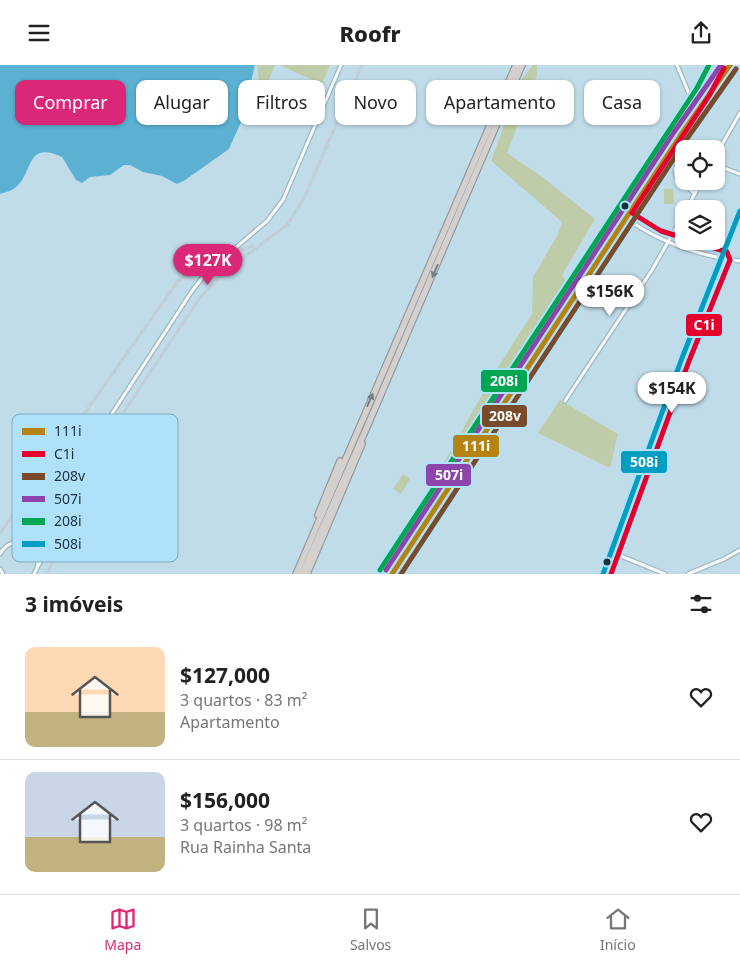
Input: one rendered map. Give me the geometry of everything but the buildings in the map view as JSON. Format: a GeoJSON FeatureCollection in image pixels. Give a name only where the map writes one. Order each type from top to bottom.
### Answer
{"type":"FeatureCollection","features":[{"type":"Feature","properties":{"kind":"highway"},"geometry":{"type":"LineString","coordinates":[[296,574],[516,65]]}},
{"type":"Feature","properties":{"kind":"highway"},"geometry":{"type":"LineString","coordinates":[[302,574],[368,427],[522,65]]}},
{"type":"Feature","properties":{"kind":"highway"},"geometry":{"type":"LineString","coordinates":[[392,574],[624,217],[627,207],[703,92],[717,65]]}},
{"type":"Feature","properties":{"kind":"highway"},"geometry":{"type":"LineString","coordinates":[[703,92],[727,65]]}},
{"type":"Feature","properties":{"kind":"highway"},"geometry":{"type":"LineString","coordinates":[[386,574],[727,65]]}},
{"type":"Feature","properties":{"kind":"highway"},"geometry":{"type":"LineString","coordinates":[[292,574],[332,479],[359,426]]}},
{"type":"Feature","properties":{"kind":"highway"},"geometry":{"type":"LineString","coordinates":[[307,574],[358,458],[368,427]]}},
{"type":"Feature","properties":{"kind":"main road"},"geometry":{"type":"LineString","coordinates":[[603,574],[682,358],[723,259],[740,211]]}},
{"type":"Feature","properties":{"kind":"street"},"geometry":{"type":"LineString","coordinates":[[112,414],[192,291],[206,273],[267,221],[283,200],[340,65]]}},
{"type":"Feature","properties":{"kind":"street"},"geometry":{"type":"LineString","coordinates":[[677,65],[690,96]]}},
{"type":"Feature","properties":{"kind":"street"},"geometry":{"type":"LineString","coordinates":[[725,140],[740,113]]}},
{"type":"Feature","properties":{"kind":"street"},"geometry":{"type":"LineString","coordinates":[[725,168],[740,174]]}},
{"type":"Feature","properties":{"kind":"street"},"geometry":{"type":"LineString","coordinates":[[691,190],[695,194]]}},
{"type":"Feature","properties":{"kind":"street"},"geometry":{"type":"LineString","coordinates":[[691,200],[697,190]]}},
{"type":"Feature","properties":{"kind":"street"},"geometry":{"type":"LineString","coordinates":[[624,217],[668,242],[723,259],[740,261]]}},
{"type":"Feature","properties":{"kind":"street"},"geometry":{"type":"LineString","coordinates":[[565,401],[675,230]]}},
{"type":"Feature","properties":{"kind":"street"},"geometry":{"type":"LineString","coordinates":[[0,554],[6,546],[12,543]]}},
{"type":"Feature","properties":{"kind":"street"},"geometry":{"type":"LineString","coordinates":[[688,574],[740,550]]}},
{"type":"Feature","properties":{"kind":"street"},"geometry":{"type":"LineString","coordinates":[[611,552],[665,574]]}},
{"type":"Feature","properties":{"kind":"street"},"geometry":{"type":"LineString","coordinates":[[34,574],[40,562]]}},
{"type":"Feature","properties":{"kind":"street"},"geometry":{"type":"LineString","coordinates":[[0,569],[2,574]]}},
{"type":"Feature","properties":{"kind":"green space"},"geometry":{"type":"Polygon","coordinates":[[[257,65],[275,65],[269,80],[259,80],[257,65]]]}},
{"type":"Feature","properties":{"kind":"green space"},"geometry":{"type":"Polygon","coordinates":[[[279,65],[330,65],[324,80],[313,80],[279,65]]]}},
{"type":"Feature","properties":{"kind":"green space"},"geometry":{"type":"Polygon","coordinates":[[[533,65],[537,65],[535,80],[522,80],[533,65]]]}},
{"type":"Feature","properties":{"kind":"green space"},"geometry":{"type":"Polygon","coordinates":[[[504,125],[518,125],[507,153],[541,176],[595,219],[562,275],[567,283],[440,480],[432,484],[493,375],[532,314],[533,277],[557,236],[562,222],[491,161],[504,125]]]}},
{"type":"Feature","properties":{"kind":"green space"},"geometry":{"type":"Polygon","coordinates":[[[664,189],[673,189],[674,204],[664,204],[664,189]]]}},
{"type":"Feature","properties":{"kind":"green space"},"geometry":{"type":"Polygon","coordinates":[[[560,400],[618,434],[610,468],[538,433],[560,400]]]}},
{"type":"Feature","properties":{"kind":"green space"},"geometry":{"type":"Polygon","coordinates":[[[403,474],[410,479],[401,494],[393,489],[403,474]]]}},
{"type":"Feature","properties":{"kind":"water"},"geometry":{"type":"Polygon","coordinates":[[[0,65],[255,65],[251,80],[238,80],[238,125],[240,125],[229,149],[185,180],[177,184],[162,176],[143,172],[130,165],[124,165],[110,175],[90,177],[82,183],[76,180],[62,157],[50,153],[42,153],[36,155],[21,182],[15,188],[0,194],[0,65]]]}},
{"type":"Feature","properties":{"kind":"railway"},"geometry":{"type":"LineString","coordinates":[[123,414],[199,299],[224,272],[288,224],[305,196],[362,65]]}},
{"type":"Feature","properties":{"kind":"railway"},"geometry":{"type":"LineString","coordinates":[[84,414],[178,281],[202,262],[253,246]]}},
{"type":"Feature","properties":{"kind":"railway"},"geometry":{"type":"LineString","coordinates":[[0,533],[12,516]]}},
{"type":"Feature","properties":{"kind":"railway"},"geometry":{"type":"LineString","coordinates":[[47,574],[52,562]]}},
{"type":"Feature","properties":{"kind":"transit line","name":"208i"},"geometry":{"type":"LineString","coordinates":[[380,570],[697,88],[709,65]]}},
{"type":"Feature","properties":{"kind":"transit line","name":"507i"},"geometry":{"type":"LineString","coordinates":[[386,570],[674,132],[721,65]]}},
{"type":"Feature","properties":{"kind":"transit line","name":"111i"},"geometry":{"type":"LineString","coordinates":[[392,574],[680,136],[730,65]]}},
{"type":"Feature","properties":{"kind":"transit line","name":"C1i"},"geometry":{"type":"LineString","coordinates":[[675,235],[661,231],[632,213],[709,96],[724,68]]}},
{"type":"Feature","properties":{"kind":"transit line","name":"208v"},"geometry":{"type":"LineString","coordinates":[[401,574],[686,140],[736,69]]}},
{"type":"Feature","properties":{"kind":"transit line","name":"508i"},"geometry":{"type":"LineString","coordinates":[[603,574],[682,358],[740,211]]}},
{"type":"Feature","properties":{"kind":"transit line","name":"C1i"},"geometry":{"type":"LineString","coordinates":[[611,574],[689,361],[730,260],[727,252],[721,250]]}}]}
